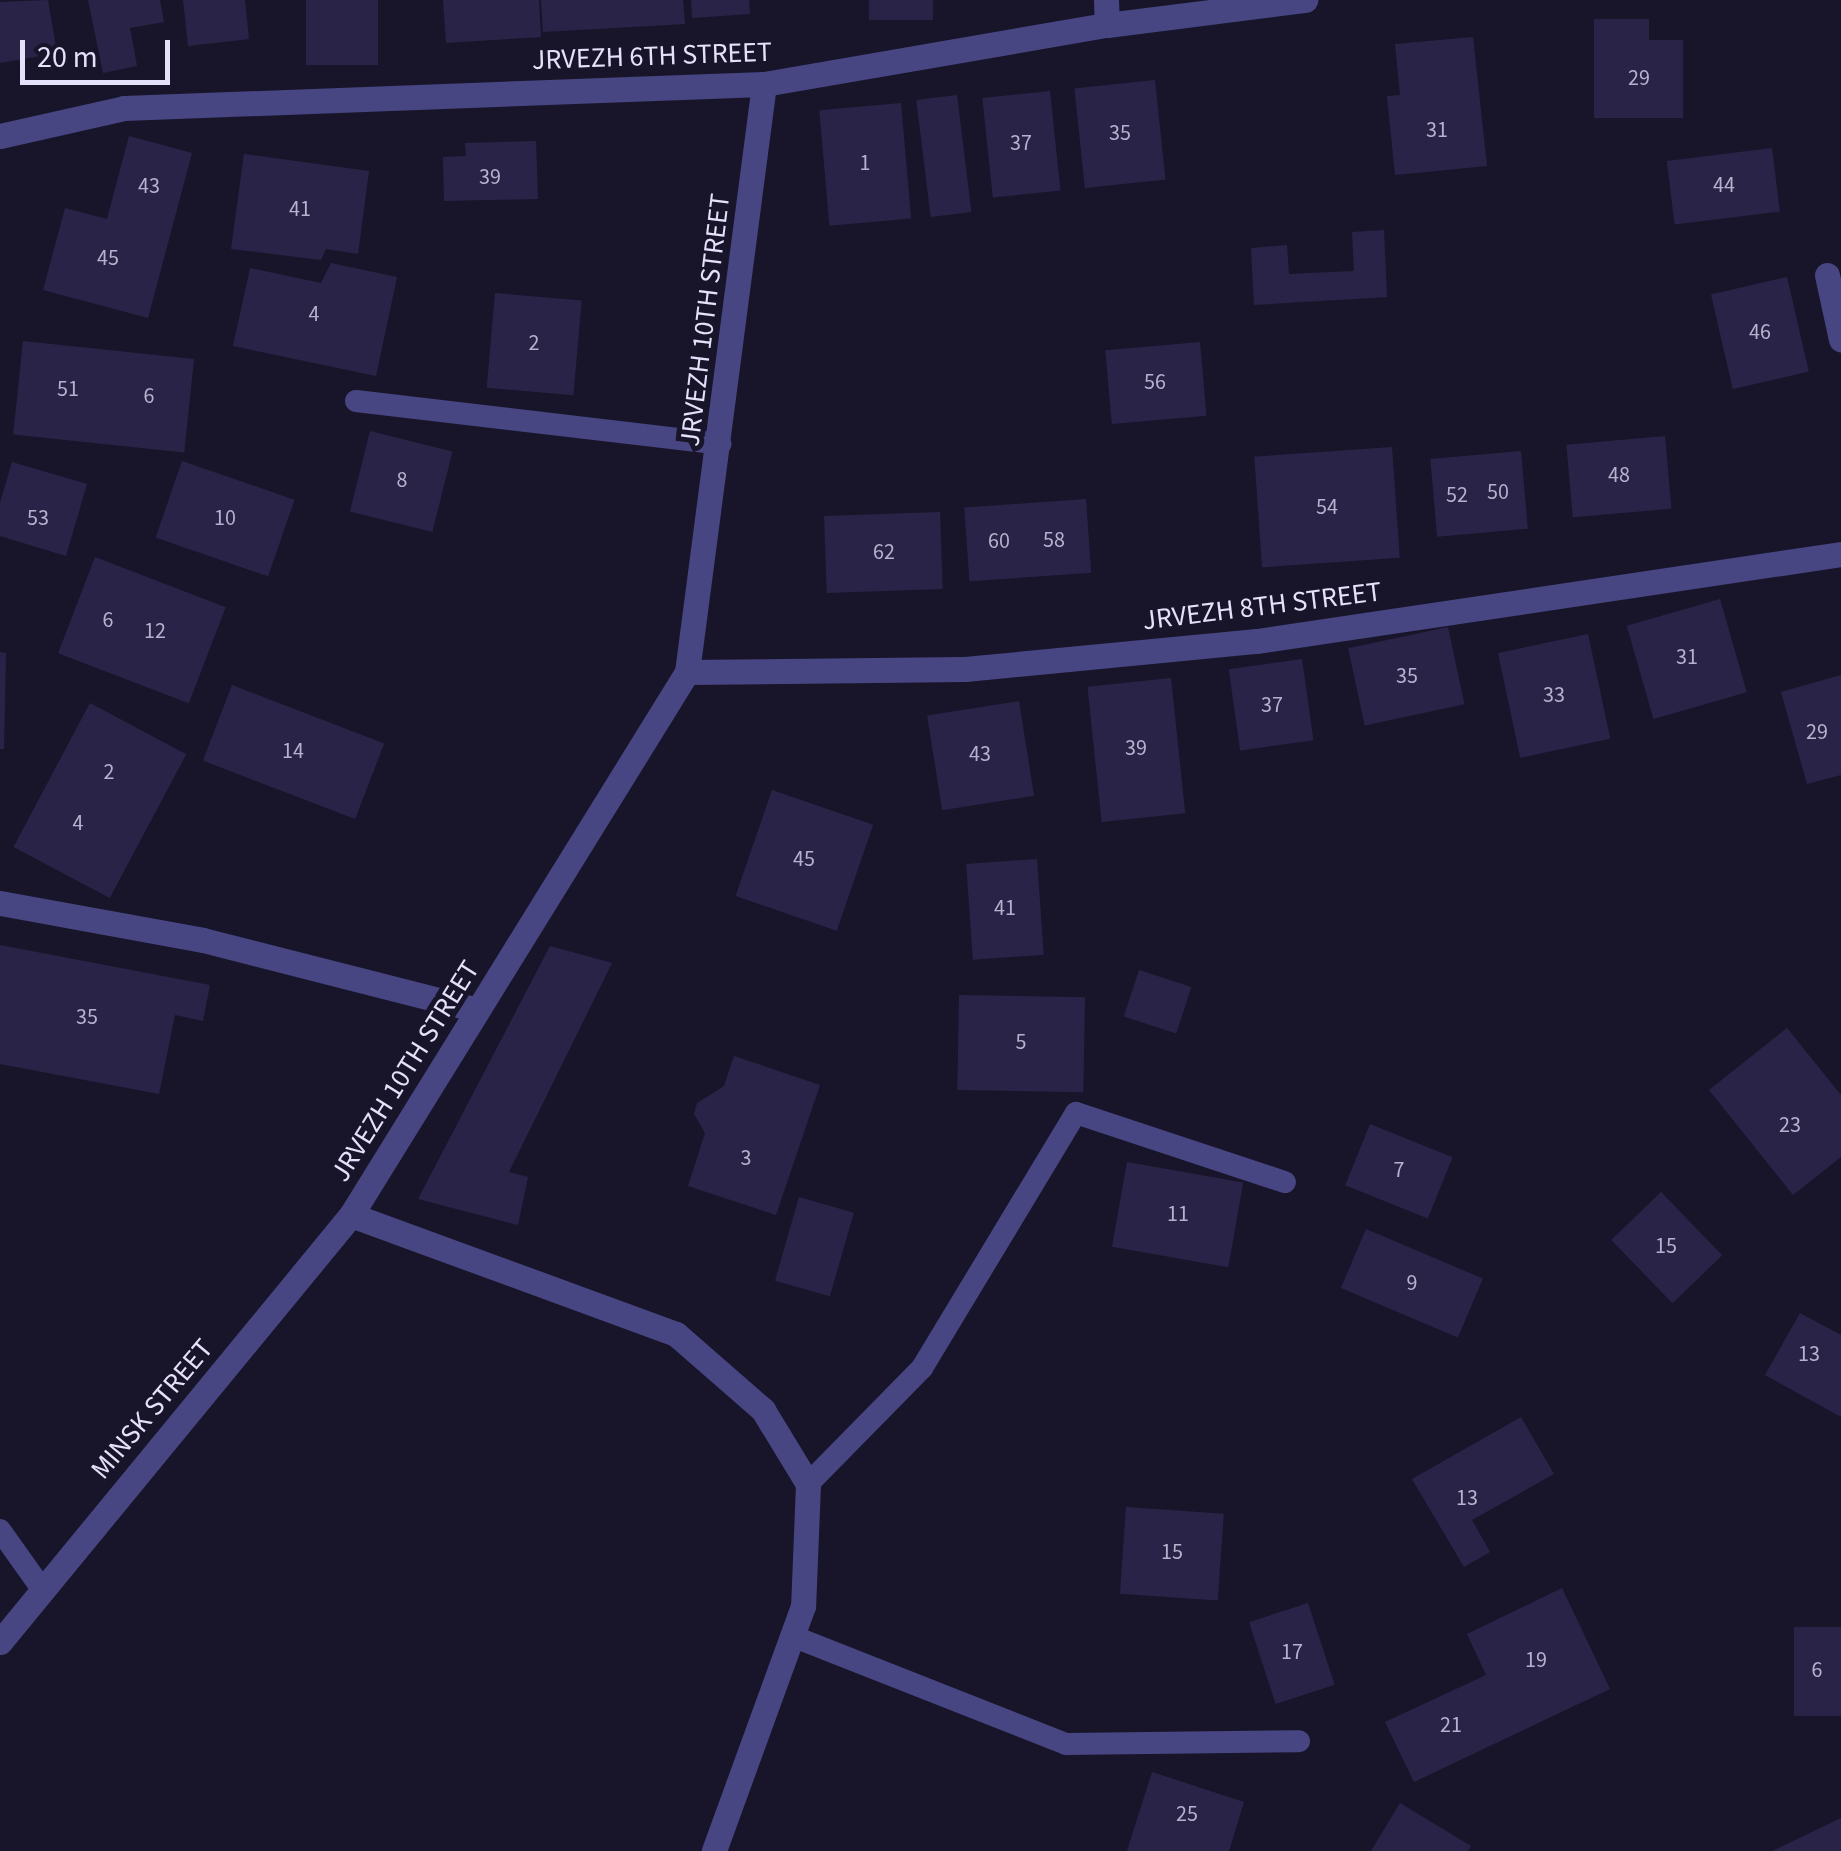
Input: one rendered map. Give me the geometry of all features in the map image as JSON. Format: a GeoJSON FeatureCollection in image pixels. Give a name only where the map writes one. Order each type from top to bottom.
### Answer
{"type":"FeatureCollection","features":[{"type":"Feature","properties":{"kind":"street","name":"JRVEZH 6TH STREET"},"geometry":{"type":"LineString","coordinates":[[0,136],[124,108],[764,84],[1106,12],[1304,0]]}},
{"type":"Feature","properties":{"kind":"street","name":"JRVEZH 10TH STREET"},"geometry":{"type":"LineString","coordinates":[[764,84],[720,444],[687,672],[351,1215],[676,1334],[764,1410],[808,1484]]}},
{"type":"Feature","properties":{"kind":"street"},"geometry":{"type":"LineString","coordinates":[[1826,275],[1841,339]]}},
{"type":"Feature","properties":{"kind":"street","name":"JRVEZH 8TH STREET"},"geometry":{"type":"LineString","coordinates":[[687,672],[965,669],[1238,643],[1841,554]]}},
{"type":"Feature","properties":{"kind":"street"},"geometry":{"type":"LineString","coordinates":[[0,904],[204,940],[477,1010]]}},
{"type":"Feature","properties":{"kind":"street","name":"MINSK STREET"},"geometry":{"type":"LineString","coordinates":[[0,1642],[351,1215]]}},
{"type":"Feature","properties":{"kind":"street"},"geometry":{"type":"LineString","coordinates":[[714,1851],[802,1606],[808,1484]]}},
{"type":"Feature","properties":{"kind":"lane"},"geometry":{"type":"LineString","coordinates":[[356,400],[720,444]]}},
{"type":"Feature","properties":{"kind":"lane"},"geometry":{"type":"LineString","coordinates":[[808,1484],[922,1368],[1076,1113],[1285,1182]]}},
{"type":"Feature","properties":{"kind":"lane"},"geometry":{"type":"LineString","coordinates":[[0,1530],[42,1589]]}},
{"type":"Feature","properties":{"kind":"lane"},"geometry":{"type":"LineString","coordinates":[[792,1636],[1066,1744],[1299,1741]]}},
{"type":"Feature","properties":{"kind":"building"},"geometry":{"type":"Polygon","coordinates":[[[48,0],[57,53],[0,63],[0,2],[48,0]]]}},
{"type":"Feature","properties":{"kind":"building"},"geometry":{"type":"Polygon","coordinates":[[[88,0],[160,0],[164,22],[130,28],[137,66],[103,73],[88,0]]]}},
{"type":"Feature","properties":{"kind":"building"},"geometry":{"type":"Polygon","coordinates":[[[183,0],[245,0],[249,39],[188,46],[183,0]]]}},
{"type":"Feature","properties":{"kind":"building"},"geometry":{"type":"Polygon","coordinates":[[[306,0],[378,0],[378,65],[306,65],[306,0]]]}},
{"type":"Feature","properties":{"kind":"building"},"geometry":{"type":"Polygon","coordinates":[[[443,0],[539,0],[541,37],[446,43],[443,0]]]}},
{"type":"Feature","properties":{"kind":"building"},"geometry":{"type":"Polygon","coordinates":[[[541,0],[683,0],[685,24],[543,32],[541,0]]]}},
{"type":"Feature","properties":{"kind":"building"},"geometry":{"type":"Polygon","coordinates":[[[691,0],[749,0],[750,14],[692,18],[691,0]]]}},
{"type":"Feature","properties":{"kind":"building"},"geometry":{"type":"Polygon","coordinates":[[[869,0],[933,0],[933,20],[869,20],[869,0]]]}},
{"type":"Feature","properties":{"kind":"building"},"geometry":{"type":"Polygon","coordinates":[[[1594,19],[1649,19],[1649,40],[1683,40],[1683,118],[1594,118],[1594,19]]]}},
{"type":"Feature","properties":{"kind":"building"},"geometry":{"type":"Polygon","coordinates":[[[1473,37],[1487,166],[1395,175],[1387,96],[1400,95],[1395,44],[1473,37]]]}},
{"type":"Feature","properties":{"kind":"building"},"geometry":{"type":"Polygon","coordinates":[[[1155,80],[1165,179],[1085,188],[1074,88],[1155,80]]]}},
{"type":"Feature","properties":{"kind":"building"},"geometry":{"type":"Polygon","coordinates":[[[1050,91],[1060,190],[993,198],[982,98],[1050,91]]]}},
{"type":"Feature","properties":{"kind":"building"},"geometry":{"type":"Polygon","coordinates":[[[957,95],[971,212],[931,217],[916,100],[957,95]]]}},
{"type":"Feature","properties":{"kind":"building"},"geometry":{"type":"Polygon","coordinates":[[[901,103],[911,219],[829,226],[819,110],[901,103]]]}},
{"type":"Feature","properties":{"kind":"building"},"geometry":{"type":"Polygon","coordinates":[[[129,136],[192,153],[148,318],[43,290],[65,208],[107,219],[129,136]]]}},
{"type":"Feature","properties":{"kind":"building"},"geometry":{"type":"Polygon","coordinates":[[[536,141],[538,199],[444,201],[443,157],[466,156],[465,143],[536,141]]]}},
{"type":"Feature","properties":{"kind":"building"},"geometry":{"type":"Polygon","coordinates":[[[1772,148],[1780,212],[1675,224],[1667,161],[1772,148]]]}},
{"type":"Feature","properties":{"kind":"building"},"geometry":{"type":"Polygon","coordinates":[[[244,154],[369,171],[358,254],[326,249],[321,260],[231,249],[244,154]]]}},
{"type":"Feature","properties":{"kind":"building"},"geometry":{"type":"Polygon","coordinates":[[[1384,230],[1387,297],[1254,305],[1251,248],[1287,245],[1289,274],[1354,271],[1352,232],[1384,230]]]}},
{"type":"Feature","properties":{"kind":"building"},"geometry":{"type":"Polygon","coordinates":[[[331,263],[397,277],[376,376],[233,346],[250,268],[321,283],[331,263]]]}},
{"type":"Feature","properties":{"kind":"building"},"geometry":{"type":"Polygon","coordinates":[[[1787,277],[1809,372],[1733,389],[1711,295],[1787,277]]]}},
{"type":"Feature","properties":{"kind":"building"},"geometry":{"type":"Polygon","coordinates":[[[495,293],[582,301],[573,395],[487,388],[495,293]]]}},
{"type":"Feature","properties":{"kind":"building"},"geometry":{"type":"Polygon","coordinates":[[[23,341],[194,359],[184,452],[13,434],[23,341]]]}},
{"type":"Feature","properties":{"kind":"building"},"geometry":{"type":"Polygon","coordinates":[[[1200,342],[1206,416],[1112,424],[1105,350],[1200,342]]]}},
{"type":"Feature","properties":{"kind":"building"},"geometry":{"type":"Polygon","coordinates":[[[370,431],[452,452],[432,532],[350,512],[370,431]]]}},
{"type":"Feature","properties":{"kind":"building"},"geometry":{"type":"Polygon","coordinates":[[[1665,436],[1671,509],[1573,517],[1566,445],[1665,436]]]}},
{"type":"Feature","properties":{"kind":"building"},"geometry":{"type":"Polygon","coordinates":[[[1392,447],[1400,558],[1262,567],[1254,457],[1392,447]]]}},
{"type":"Feature","properties":{"kind":"building"},"geometry":{"type":"Polygon","coordinates":[[[1521,451],[1528,529],[1437,537],[1430,459],[1521,451]]]}},
{"type":"Feature","properties":{"kind":"building"},"geometry":{"type":"Polygon","coordinates":[[[182,461],[295,500],[268,576],[156,538],[182,461]]]}},
{"type":"Feature","properties":{"kind":"building"},"geometry":{"type":"Polygon","coordinates":[[[12,462],[87,484],[66,556],[0,536],[0,503],[12,462]]]}},
{"type":"Feature","properties":{"kind":"building"},"geometry":{"type":"Polygon","coordinates":[[[1086,499],[1091,573],[969,581],[964,508],[1086,499]]]}},
{"type":"Feature","properties":{"kind":"building"},"geometry":{"type":"Polygon","coordinates":[[[940,512],[943,589],[827,593],[824,516],[940,512]]]}},
{"type":"Feature","properties":{"kind":"building"},"geometry":{"type":"Polygon","coordinates":[[[95,557],[226,607],[189,703],[58,653],[95,557]]]}},
{"type":"Feature","properties":{"kind":"building"},"geometry":{"type":"Polygon","coordinates":[[[1720,599],[1747,692],[1653,719],[1627,626],[1720,599]]]}},
{"type":"Feature","properties":{"kind":"building"},"geometry":{"type":"Polygon","coordinates":[[[1448,627],[1464,704],[1365,725],[1348,648],[1448,627]]]}},
{"type":"Feature","properties":{"kind":"building"},"geometry":{"type":"Polygon","coordinates":[[[1588,634],[1610,739],[1520,758],[1498,653],[1588,634]]]}},
{"type":"Feature","properties":{"kind":"building"},"geometry":{"type":"Polygon","coordinates":[[[0,652],[6,653],[4,749],[0,749],[0,652]]]}},
{"type":"Feature","properties":{"kind":"building"},"geometry":{"type":"Polygon","coordinates":[[[1302,659],[1313,740],[1240,751],[1229,669],[1302,659]]]}},
{"type":"Feature","properties":{"kind":"building"},"geometry":{"type":"Polygon","coordinates":[[[1841,675],[1841,775],[1807,784],[1781,692],[1841,675]]]}},
{"type":"Feature","properties":{"kind":"building"},"geometry":{"type":"Polygon","coordinates":[[[1171,678],[1185,813],[1102,822],[1087,687],[1171,678]]]}},
{"type":"Feature","properties":{"kind":"building"},"geometry":{"type":"Polygon","coordinates":[[[232,685],[384,743],[355,819],[203,761],[232,685]]]}},
{"type":"Feature","properties":{"kind":"building"},"geometry":{"type":"Polygon","coordinates":[[[1019,701],[1034,796],[942,810],[927,716],[1019,701]]]}},
{"type":"Feature","properties":{"kind":"building"},"geometry":{"type":"Polygon","coordinates":[[[90,703],[186,754],[110,898],[13,847],[90,703]]]}},
{"type":"Feature","properties":{"kind":"building"},"geometry":{"type":"Polygon","coordinates":[[[772,790],[873,825],[837,931],[736,896],[772,790]]]}},
{"type":"Feature","properties":{"kind":"building"},"geometry":{"type":"Polygon","coordinates":[[[1037,859],[1044,955],[973,960],[966,864],[1037,859]]]}},
{"type":"Feature","properties":{"kind":"building"},"geometry":{"type":"Polygon","coordinates":[[[0,945],[210,985],[203,1021],[175,1015],[159,1094],[0,1064],[0,945]]]}},
{"type":"Feature","properties":{"kind":"building"},"geometry":{"type":"Polygon","coordinates":[[[550,946],[612,963],[509,1172],[528,1177],[518,1225],[418,1199],[550,946]]]}},
{"type":"Feature","properties":{"kind":"building"},"geometry":{"type":"Polygon","coordinates":[[[1139,970],[1191,987],[1176,1034],[1124,1017],[1139,970]]]}},
{"type":"Feature","properties":{"kind":"building"},"geometry":{"type":"Polygon","coordinates":[[[959,995],[1085,997],[1083,1092],[957,1090],[959,995]]]}},
{"type":"Feature","properties":{"kind":"building"},"geometry":{"type":"Polygon","coordinates":[[[1787,1028],[1841,1095],[1841,1157],[1793,1195],[1709,1090],[1787,1028]]]}},
{"type":"Feature","properties":{"kind":"building"},"geometry":{"type":"Polygon","coordinates":[[[734,1056],[820,1085],[776,1215],[688,1186],[705,1133],[694,1114],[697,1103],[724,1086],[734,1056]]]}},
{"type":"Feature","properties":{"kind":"building"},"geometry":{"type":"Polygon","coordinates":[[[1370,1124],[1453,1157],[1428,1219],[1345,1185],[1370,1124]]]}},
{"type":"Feature","properties":{"kind":"building"},"geometry":{"type":"Polygon","coordinates":[[[1127,1162],[1243,1182],[1228,1267],[1112,1247],[1127,1162]]]}},
{"type":"Feature","properties":{"kind":"building"},"geometry":{"type":"Polygon","coordinates":[[[1661,1192],[1722,1255],[1672,1303],[1611,1240],[1661,1192]]]}},
{"type":"Feature","properties":{"kind":"building"},"geometry":{"type":"Polygon","coordinates":[[[799,1197],[854,1213],[830,1296],[775,1281],[799,1197]]]}},
{"type":"Feature","properties":{"kind":"building"},"geometry":{"type":"Polygon","coordinates":[[[1366,1229],[1483,1279],[1458,1338],[1341,1288],[1366,1229]]]}},
{"type":"Feature","properties":{"kind":"building"},"geometry":{"type":"Polygon","coordinates":[[[1800,1313],[1841,1335],[1841,1417],[1765,1375],[1800,1313]]]}},
{"type":"Feature","properties":{"kind":"building"},"geometry":{"type":"Polygon","coordinates":[[[1521,1417],[1554,1474],[1472,1520],[1490,1552],[1464,1567],[1412,1479],[1521,1417]]]}},
{"type":"Feature","properties":{"kind":"building"},"geometry":{"type":"Polygon","coordinates":[[[1126,1507],[1224,1514],[1218,1601],[1120,1594],[1126,1507]]]}},
{"type":"Feature","properties":{"kind":"building"},"geometry":{"type":"Polygon","coordinates":[[[1562,1588],[1610,1689],[1414,1782],[1385,1722],[1486,1675],[1467,1634],[1562,1588]]]}},
{"type":"Feature","properties":{"kind":"building"},"geometry":{"type":"Polygon","coordinates":[[[1308,1603],[1335,1685],[1276,1704],[1249,1622],[1308,1603]]]}},
{"type":"Feature","properties":{"kind":"building"},"geometry":{"type":"Polygon","coordinates":[[[1794,1627],[1841,1627],[1841,1716],[1794,1716],[1794,1627]]]}},
{"type":"Feature","properties":{"kind":"building"},"geometry":{"type":"Polygon","coordinates":[[[1152,1772],[1244,1802],[1229,1851],[1127,1851],[1152,1772]]]}},
{"type":"Feature","properties":{"kind":"building"},"geometry":{"type":"Polygon","coordinates":[[[1400,1803],[1471,1846],[1468,1851],[1371,1851],[1400,1803]]]}},
{"type":"Feature","properties":{"kind":"building"},"geometry":{"type":"Polygon","coordinates":[[[1841,1818],[1841,1851],[1772,1851],[1841,1818]]]}}]}
